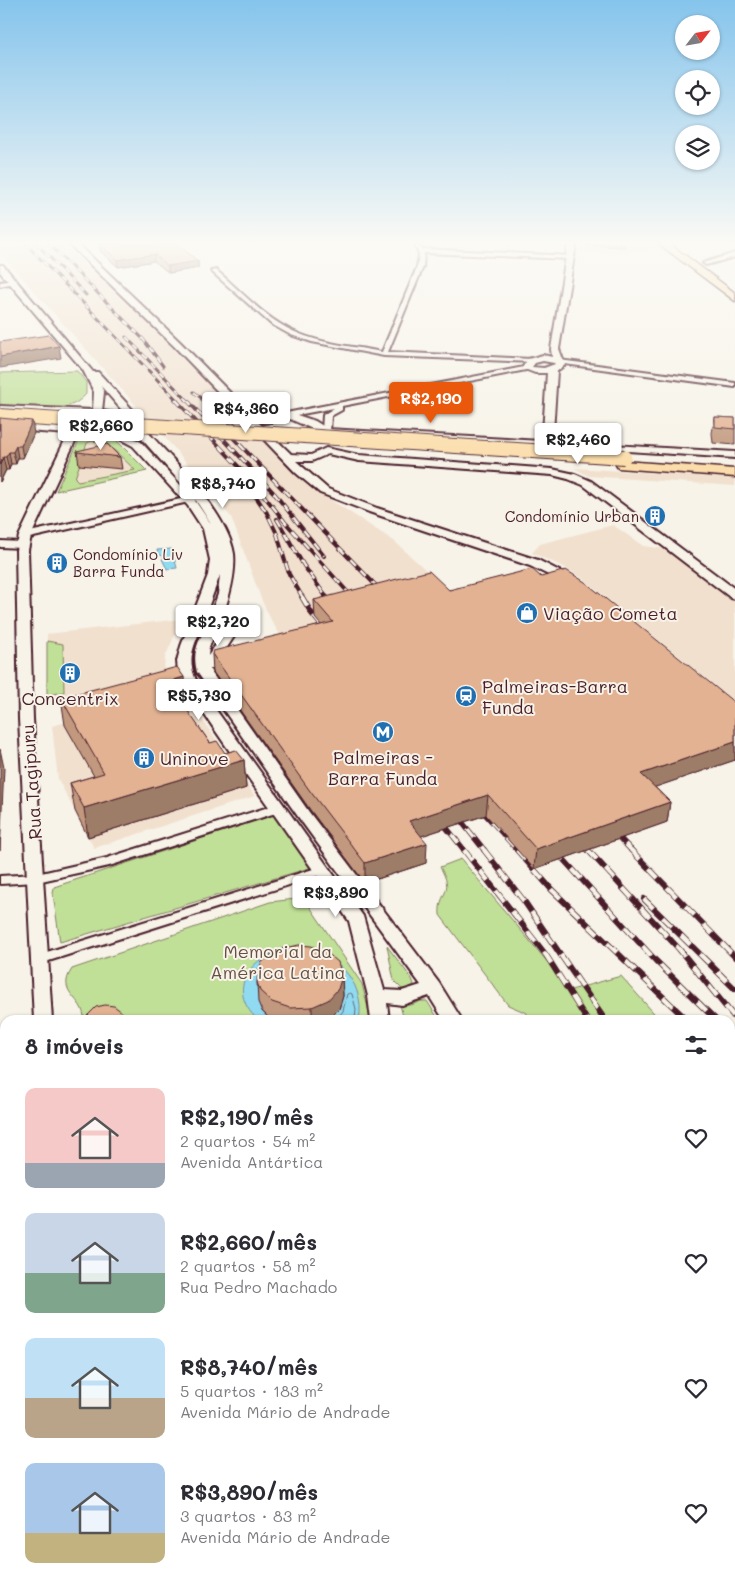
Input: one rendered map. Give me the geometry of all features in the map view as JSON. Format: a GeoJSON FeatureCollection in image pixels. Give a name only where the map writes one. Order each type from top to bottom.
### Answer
{"type":"FeatureCollection","features":[{"type":"Feature","properties":{"kind":"main road"},"geometry":{"type":"LineString","coordinates":[[0,416],[624,461],[735,473]]}},
{"type":"Feature","properties":{"kind":"main road"},"geometry":{"type":"LineString","coordinates":[[0,425],[624,461],[735,465]]}},
{"type":"Feature","properties":{"kind":"street"},"geometry":{"type":"LineString","coordinates":[[44,318],[87,369],[98,376],[144,428],[150,442]]}},
{"type":"Feature","properties":{"kind":"street"},"geometry":{"type":"LineString","coordinates":[[150,318],[300,471],[324,491],[373,510],[534,563],[551,571],[581,590]]}},
{"type":"Feature","properties":{"kind":"street"},"geometry":{"type":"LineString","coordinates":[[267,318],[293,334],[334,345],[384,354],[506,361],[530,367],[553,369],[596,368],[735,385]]}},
{"type":"Feature","properties":{"kind":"street"},"geometry":{"type":"LineString","coordinates":[[384,354],[399,318]]}},
{"type":"Feature","properties":{"kind":"street"},"geometry":{"type":"LineString","coordinates":[[534,442],[548,432],[555,349],[560,318]]}},
{"type":"Feature","properties":{"kind":"street"},"geometry":{"type":"LineString","coordinates":[[243,414],[265,420],[515,372],[530,367],[555,349]]}},
{"type":"Feature","properties":{"kind":"street"},"geometry":{"type":"LineString","coordinates":[[543,358],[553,369]]}},
{"type":"Feature","properties":{"kind":"street"},"geometry":{"type":"LineString","coordinates":[[87,369],[99,392],[95,418],[97,423],[137,444],[215,520],[222,535],[228,555],[224,594],[215,621],[202,647],[201,660],[204,672],[304,815],[432,988],[450,1015]]}},
{"type":"Feature","properties":{"kind":"street"},"geometry":{"type":"LineString","coordinates":[[48,412],[76,408],[88,400],[94,381]]}},
{"type":"Feature","properties":{"kind":"street"},"geometry":{"type":"LineString","coordinates":[[326,451],[327,416],[345,405]]}},
{"type":"Feature","properties":{"kind":"street"},"geometry":{"type":"LineString","coordinates":[[0,409],[97,413],[124,417],[137,427],[150,442],[194,499],[209,528],[216,560],[214,576],[188,646],[184,661],[185,672],[207,708],[323,870],[359,924],[377,996],[379,1015]]}},
{"type":"Feature","properties":{"kind":"street"},"geometry":{"type":"LineString","coordinates":[[23,540],[75,430],[73,422],[69,419],[48,412]]}},
{"type":"Feature","properties":{"kind":"street"},"geometry":{"type":"LineString","coordinates":[[286,415],[311,423],[326,432],[534,442],[735,455]]}},
{"type":"Feature","properties":{"kind":"street"},"geometry":{"type":"LineString","coordinates":[[265,420],[267,438]]}},
{"type":"Feature","properties":{"kind":"street"},"geometry":{"type":"LineString","coordinates":[[0,425],[120,434]]}},
{"type":"Feature","properties":{"kind":"street"},"geometry":{"type":"LineString","coordinates":[[548,432],[566,444]]}},
{"type":"Feature","properties":{"kind":"street"},"geometry":{"type":"LineString","coordinates":[[285,456],[308,458],[326,451],[359,458],[535,470],[576,478],[587,483],[733,590]]}},
{"type":"Feature","properties":{"kind":"street"},"geometry":{"type":"LineString","coordinates":[[0,544],[194,499]]}},
{"type":"Feature","properties":{"kind":"street","name":"Rua Tagipuru"},"geometry":{"type":"LineString","coordinates":[[23,540],[26,719],[43,1015]]}},
{"type":"Feature","properties":{"kind":"street"},"geometry":{"type":"LineString","coordinates":[[198,619],[230,623],[233,629],[204,672]]}},
{"type":"Feature","properties":{"kind":"street"},"geometry":{"type":"LineString","coordinates":[[0,880],[36,878],[109,862],[278,808]]}},
{"type":"Feature","properties":{"kind":"street"},"geometry":{"type":"LineString","coordinates":[[39,959],[323,870]]}},
{"type":"Feature","properties":{"kind":"street"},"geometry":{"type":"LineString","coordinates":[[377,996],[402,998],[419,994],[432,988]]}},
{"type":"Feature","properties":{"kind":"shaded area"},"geometry":{"type":"Polygon","coordinates":[[[58,318],[142,318],[278,454],[320,493],[394,541],[460,601],[288,647],[272,622],[262,601],[231,517],[175,449],[58,318]]]}},
{"type":"Feature","properties":{"kind":"shaded area"},"geometry":{"type":"Polygon","coordinates":[[[91,436],[117,441],[147,471],[56,491],[80,438],[91,436]]]}},
{"type":"Feature","properties":{"kind":"shaded area"},"geometry":{"type":"Polygon","coordinates":[[[574,468],[735,478],[735,486],[589,476],[574,468]]]}},
{"type":"Feature","properties":{"kind":"shaded area"},"geometry":{"type":"Polygon","coordinates":[[[613,525],[643,546],[666,549],[725,593],[735,603],[735,702],[582,578],[564,567],[532,553],[540,544],[613,525]]]}},
{"type":"Feature","properties":{"kind":"shaded area"},"geometry":{"type":"Polygon","coordinates":[[[182,619],[165,657],[163,682],[47,703],[47,695],[64,692],[63,645],[47,641],[47,634],[182,619]]]}},
{"type":"Feature","properties":{"kind":"shaded area","name":"Uninove"},"geometry":{"type":"Polygon","coordinates":[[[182,690],[255,796],[94,848],[58,779],[52,726],[182,690]]]}},
{"type":"Feature","properties":{"kind":"green space"},"geometry":{"type":"Polygon","coordinates":[[[77,371],[86,382],[86,394],[68,406],[46,409],[0,404],[0,373],[77,371]]]}},
{"type":"Feature","properties":{"kind":"green space"},"geometry":{"type":"Polygon","coordinates":[[[91,436],[117,441],[147,471],[56,491],[80,438],[91,436]],[[92,441],[87,443],[75,478],[78,481],[135,470],[108,444],[92,441]]]}},
{"type":"Feature","properties":{"kind":"green space"},"geometry":{"type":"Polygon","coordinates":[[[47,641],[63,644],[64,692],[47,695],[47,641]]]}},
{"type":"Feature","properties":{"kind":"green space"},"geometry":{"type":"Polygon","coordinates":[[[230,666],[329,827],[322,829],[209,671],[230,666]]]}},
{"type":"Feature","properties":{"kind":"green space"},"geometry":{"type":"Polygon","coordinates":[[[276,814],[313,867],[60,942],[53,894],[54,887],[276,814]]]}},
{"type":"Feature","properties":{"kind":"green space"},"geometry":{"type":"Polygon","coordinates":[[[461,859],[571,990],[621,976],[656,1015],[527,1015],[527,1013],[508,1005],[440,915],[441,901],[447,888],[445,876],[440,867],[461,859]]]}},
{"type":"Feature","properties":{"kind":"green space","name":"Memorial da América Latina"},"geometry":{"type":"Polygon","coordinates":[[[304,898],[362,984],[370,1015],[83,1015],[80,1006],[69,990],[67,984],[68,977],[72,969],[270,902],[304,898]]]}},
{"type":"Feature","properties":{"kind":"green space"},"geometry":{"type":"Polygon","coordinates":[[[387,946],[412,979],[414,984],[411,988],[402,989],[394,981],[387,946]]]}},
{"type":"Feature","properties":{"kind":"green space"},"geometry":{"type":"Polygon","coordinates":[[[427,1001],[436,1015],[403,1015],[400,1005],[411,1005],[427,1001]]]}},
{"type":"Feature","properties":{"kind":"water"},"geometry":{"type":"Polygon","coordinates":[[[172,549],[177,568],[167,569],[162,559],[165,557],[158,554],[157,550],[172,549]]]}},
{"type":"Feature","properties":{"kind":"water"},"geometry":{"type":"Polygon","coordinates":[[[294,946],[308,948],[333,960],[352,980],[360,1006],[359,1015],[333,1015],[339,1008],[342,992],[258,1001],[262,1012],[265,1015],[254,1015],[248,1008],[243,995],[243,984],[248,973],[256,963],[267,955],[294,946]]]}},
{"type":"Feature","properties":{"kind":"building"},"geometry":{"type":"Polygon","coordinates":[[[49,335],[59,346],[0,357],[0,342],[49,335]]]}},
{"type":"Feature","properties":{"kind":"building"},"geometry":{"type":"Polygon","coordinates":[[[715,417],[735,418],[735,429],[715,427],[715,417]]]}},
{"type":"Feature","properties":{"kind":"building"},"geometry":{"type":"Polygon","coordinates":[[[0,418],[32,421],[21,446],[16,446],[13,452],[9,452],[6,457],[3,457],[0,465],[0,418]]]}},
{"type":"Feature","properties":{"kind":"building"},"geometry":{"type":"Polygon","coordinates":[[[107,444],[120,457],[77,452],[77,451],[107,444]]]}},
{"type":"Feature","properties":{"kind":"building"},"geometry":{"type":"Polygon","coordinates":[[[532,569],[541,577],[566,570],[585,582],[735,703],[735,742],[641,774],[670,802],[536,849],[488,795],[409,821],[427,843],[365,863],[310,791],[212,654],[213,651],[333,622],[314,600],[429,571],[449,590],[532,569]]]}},
{"type":"Feature","properties":{"kind":"building","name":"Uninove"},"geometry":{"type":"Polygon","coordinates":[[[177,667],[184,677],[174,680],[181,689],[174,691],[210,743],[217,741],[225,753],[236,750],[244,760],[84,808],[70,783],[104,773],[61,698],[177,667]]]}},
{"type":"Feature","properties":{"kind":"building"},"geometry":{"type":"Polygon","coordinates":[[[299,945],[311,946],[325,951],[338,962],[342,976],[338,989],[328,1000],[312,1007],[290,1008],[272,1002],[260,991],[257,982],[258,970],[262,962],[272,954],[284,948],[299,945]]]}},
{"type":"Feature","properties":{"kind":"building"},"geometry":{"type":"Polygon","coordinates":[[[114,1006],[122,1012],[122,1015],[88,1015],[96,1007],[114,1006]]]}},
{"type":"Feature","properties":{"kind":"railway"},"geometry":{"type":"LineString","coordinates":[[98,318],[177,400]]}},
{"type":"Feature","properties":{"kind":"railway"},"geometry":{"type":"LineString","coordinates":[[122,318],[143,339],[163,366]]}},
{"type":"Feature","properties":{"kind":"railway"},"geometry":{"type":"LineString","coordinates":[[126,337],[187,400]]}},
{"type":"Feature","properties":{"kind":"railway"},"geometry":{"type":"LineString","coordinates":[[194,392],[204,400]]}},
{"type":"Feature","properties":{"kind":"railway"},"geometry":{"type":"LineString","coordinates":[[175,399],[254,483],[285,522],[353,598]]}},
{"type":"Feature","properties":{"kind":"railway"},"geometry":{"type":"LineString","coordinates":[[186,399],[274,493],[324,556]]}},
{"type":"Feature","properties":{"kind":"railway"},"geometry":{"type":"LineString","coordinates":[[202,399],[239,428]]}},
{"type":"Feature","properties":{"kind":"railway"},"geometry":{"type":"LineString","coordinates":[[217,421],[384,594]]}},
{"type":"Feature","properties":{"kind":"railway"},"geometry":{"type":"LineString","coordinates":[[252,491],[267,513],[277,534],[289,574],[303,598]]}},
{"type":"Feature","properties":{"kind":"railway"},"geometry":{"type":"LineString","coordinates":[[277,519],[304,566],[327,598]]}},
{"type":"Feature","properties":{"kind":"railway"},"geometry":{"type":"LineString","coordinates":[[302,597],[312,614],[323,627]]}},
{"type":"Feature","properties":{"kind":"railway"},"geometry":{"type":"LineString","coordinates":[[326,597],[336,609]]}},
{"type":"Feature","properties":{"kind":"railway"},"geometry":{"type":"LineString","coordinates":[[353,598],[357,602]]}},
{"type":"Feature","properties":{"kind":"railway"},"geometry":{"type":"LineString","coordinates":[[477,805],[518,851]]}},
{"type":"Feature","properties":{"kind":"railway"},"geometry":{"type":"LineString","coordinates":[[454,812],[485,851]]}},
{"type":"Feature","properties":{"kind":"railway"},"geometry":{"type":"LineString","coordinates":[[438,817],[465,851]]}},
{"type":"Feature","properties":{"kind":"railway"},"geometry":{"type":"LineString","coordinates":[[610,828],[632,851]]}},
{"type":"Feature","properties":{"kind":"railway"},"geometry":{"type":"LineString","coordinates":[[579,840],[589,851]]}},
{"type":"Feature","properties":{"kind":"railway"},"geometry":{"type":"LineString","coordinates":[[464,850],[546,955],[584,1015]]}},
{"type":"Feature","properties":{"kind":"railway"},"geometry":{"type":"LineString","coordinates":[[484,850],[524,901],[602,1015]]}},
{"type":"Feature","properties":{"kind":"railway"},"geometry":{"type":"LineString","coordinates":[[517,850],[552,890],[682,1015]]}},
{"type":"Feature","properties":{"kind":"railway"},"geometry":{"type":"LineString","coordinates":[[555,850],[656,961],[711,1015]]}},
{"type":"Feature","properties":{"kind":"railway"},"geometry":{"type":"LineString","coordinates":[[588,850],[679,949],[733,1015]]}},
{"type":"Feature","properties":{"kind":"railway"},"geometry":{"type":"LineString","coordinates":[[631,850],[735,957]]}},
{"type":"Feature","properties":{"kind":"railway"},"geometry":{"type":"LineString","coordinates":[[644,899],[735,989]]}},
{"type":"Feature","properties":{"kind":"place","name":"Condomínio Urban"},"geometry":{"type":"Point","coordinates":[655,516]}},
{"type":"Feature","properties":{"kind":"place","name":"Condomínio Liv Barra Funda"},"geometry":{"type":"Point","coordinates":[57,563]}},
{"type":"Feature","properties":{"kind":"place","name":"Viação Cometa"},"geometry":{"type":"Point","coordinates":[527,613]}},
{"type":"Feature","properties":{"kind":"place","name":"Concentrix"},"geometry":{"type":"Point","coordinates":[70,673]}},
{"type":"Feature","properties":{"kind":"place","name":"Palmeiras-Barra Funda"},"geometry":{"type":"Point","coordinates":[466,696]}},
{"type":"Feature","properties":{"kind":"place","name":"Palmeiras - Barra Funda"},"geometry":{"type":"Point","coordinates":[383,732]}},
{"type":"Feature","properties":{"kind":"place","name":"Uninove"},"geometry":{"type":"Point","coordinates":[144,758]}}]}
